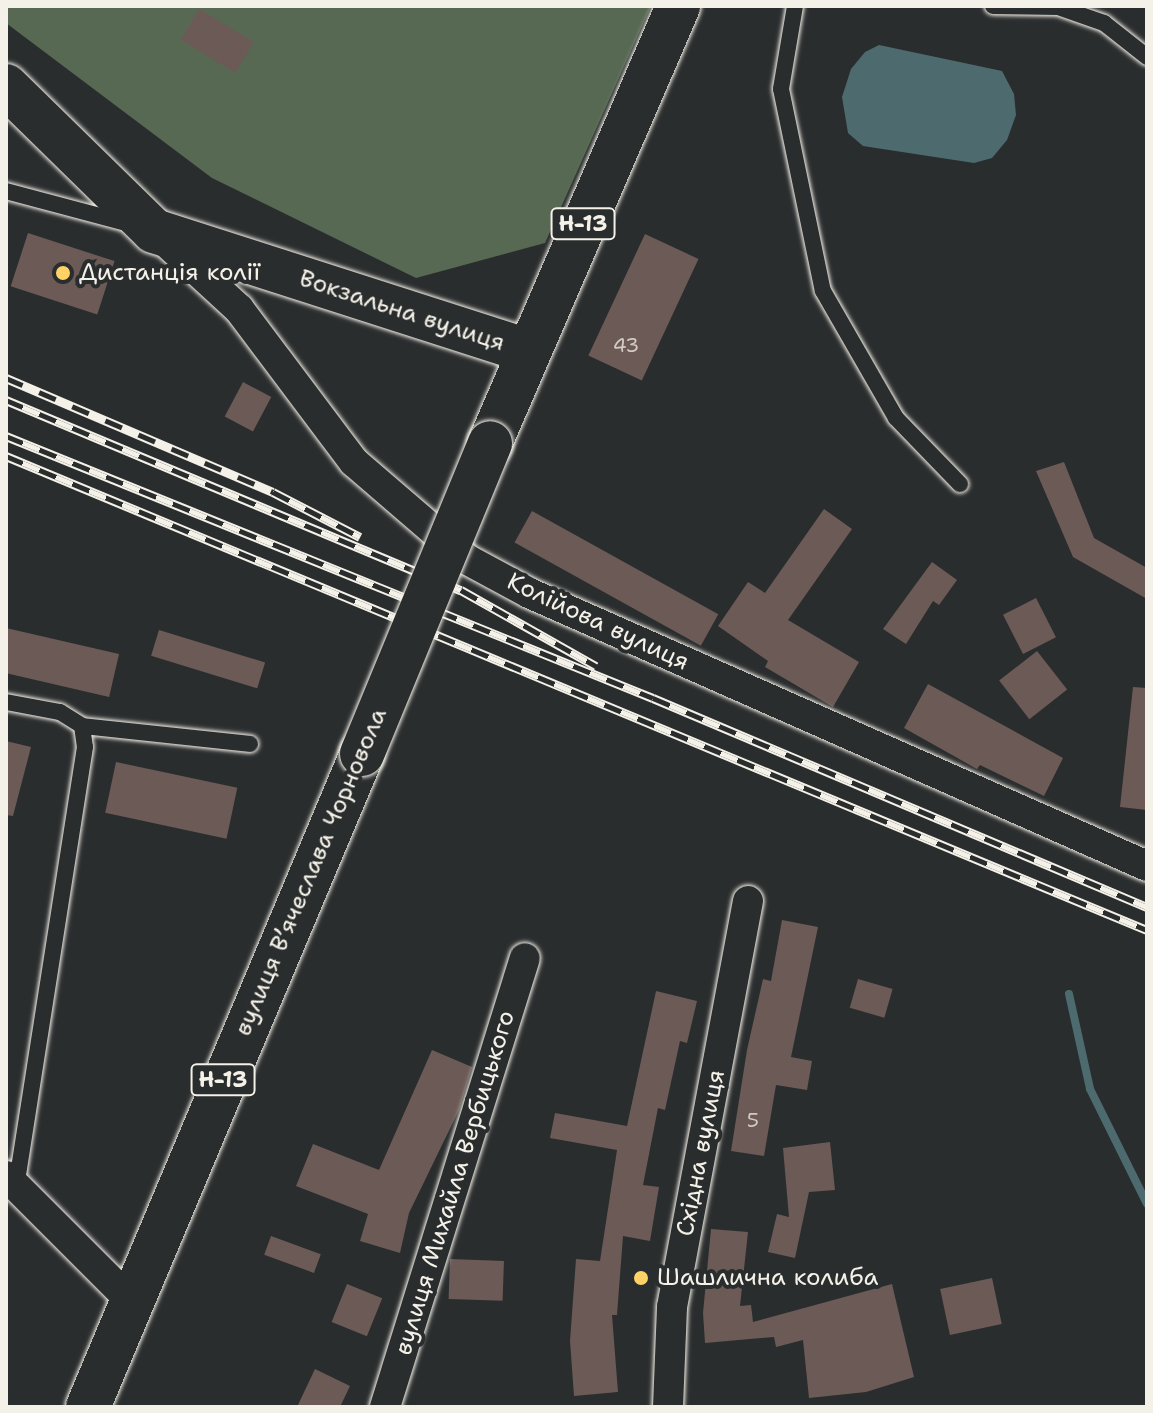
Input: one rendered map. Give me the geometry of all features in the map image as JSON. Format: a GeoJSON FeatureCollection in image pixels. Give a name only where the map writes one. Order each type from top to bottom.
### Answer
{"type":"FeatureCollection","features":[{"type":"Feature","properties":{"kind":"main road","name":"Н-13"},"geometry":{"type":"LineString","coordinates":[[527,351],[678,6]]}},
{"type":"Feature","properties":{"kind":"main road","name":"Вокзальна вулиця"},"geometry":{"type":"LineString","coordinates":[[6,86],[154,231],[527,351]]}},
{"type":"Feature","properties":{"kind":"main road","name":"вулиця Вʼячеслава Чорновола"},"geometry":{"type":"LineString","coordinates":[[88,1407],[129,1299],[362,754],[527,351]]}},
{"type":"Feature","properties":{"kind":"street","name":"Колійова вулиця"},"geometry":{"type":"LineString","coordinates":[[154,231],[239,309],[354,462],[468,560],[529,593],[1147,866]]}},
{"type":"Feature","properties":{"kind":"street","name":"Східна вулиця"},"geometry":{"type":"LineString","coordinates":[[668,1407],[672,1307],[748,901]]}},
{"type":"Feature","properties":{"kind":"street","name":"вулиця Михайла Вербицького"},"geometry":{"type":"LineString","coordinates":[[385,1407],[525,958]]}},
{"type":"Feature","properties":{"kind":"street"},"geometry":{"type":"LineString","coordinates":[[11,1181],[129,1299]]}},
{"type":"Feature","properties":{"kind":"lane"},"geometry":{"type":"LineString","coordinates":[[795,6],[781,89],[823,291],[896,418],[960,484]]}},
{"type":"Feature","properties":{"kind":"lane"},"geometry":{"type":"LineString","coordinates":[[993,6],[1058,6],[1104,23],[1147,57]]}},
{"type":"Feature","properties":{"kind":"lane"},"geometry":{"type":"LineString","coordinates":[[6,191],[154,231]]}},
{"type":"Feature","properties":{"kind":"lane"},"geometry":{"type":"LineString","coordinates":[[6,702],[60,712],[82,726],[250,744]]}},
{"type":"Feature","properties":{"kind":"lane"},"geometry":{"type":"LineString","coordinates":[[11,1181],[85,747],[82,726]]}},
{"type":"Feature","properties":{"kind":"green space"},"geometry":{"type":"Polygon","coordinates":[[[6,6],[651,6],[545,243],[416,278],[212,178],[6,23],[6,6]]]}},
{"type":"Feature","properties":{"kind":"water"},"geometry":{"type":"Polygon","coordinates":[[[879,45],[1002,71],[1014,94],[1016,115],[1007,140],[992,158],[974,163],[863,146],[848,133],[842,97],[851,69],[865,52],[879,45]]]}},
{"type":"Feature","properties":{"kind":"building"},"geometry":{"type":"Polygon","coordinates":[[[199,9],[254,42],[235,73],[180,40],[199,9]]]}},
{"type":"Feature","properties":{"kind":"building","name":"Дистанція колії"},"geometry":{"type":"Polygon","coordinates":[[[28,233],[115,261],[97,314],[11,286],[28,233]]]}},
{"type":"Feature","properties":{"kind":"building"},"geometry":{"type":"Polygon","coordinates":[[[645,234],[698,259],[642,380],[588,355],[645,234]]]}},
{"type":"Feature","properties":{"kind":"building"},"geometry":{"type":"Polygon","coordinates":[[[243,382],[271,397],[253,431],[225,416],[243,382]]]}},
{"type":"Feature","properties":{"kind":"building"},"geometry":{"type":"Polygon","coordinates":[[[1064,462],[1094,538],[1147,568],[1147,599],[1073,557],[1036,471],[1064,462]]]}},
{"type":"Feature","properties":{"kind":"building"},"geometry":{"type":"Polygon","coordinates":[[[824,509],[852,529],[788,620],[859,662],[833,707],[765,667],[768,661],[718,626],[748,582],[765,593],[824,509]]]}},
{"type":"Feature","properties":{"kind":"building"},"geometry":{"type":"Polygon","coordinates":[[[532,511],[718,614],[701,646],[515,542],[532,511]]]}},
{"type":"Feature","properties":{"kind":"building"},"geometry":{"type":"Polygon","coordinates":[[[932,562],[957,580],[939,605],[933,601],[906,644],[883,629],[932,562]]]}},
{"type":"Feature","properties":{"kind":"building"},"geometry":{"type":"Polygon","coordinates":[[[1036,598],[1056,637],[1023,654],[1003,615],[1036,598]]]}},
{"type":"Feature","properties":{"kind":"building"},"geometry":{"type":"Polygon","coordinates":[[[6,628],[119,654],[109,697],[6,673],[6,628]]]}},
{"type":"Feature","properties":{"kind":"building"},"geometry":{"type":"Polygon","coordinates":[[[159,630],[265,662],[257,688],[151,656],[159,630]]]}},
{"type":"Feature","properties":{"kind":"building"},"geometry":{"type":"Polygon","coordinates":[[[1037,651],[1067,690],[1029,719],[999,681],[1037,651]]]}},
{"type":"Feature","properties":{"kind":"building"},"geometry":{"type":"Polygon","coordinates":[[[928,684],[1063,758],[1044,796],[980,765],[977,769],[904,728],[928,684]]]}},
{"type":"Feature","properties":{"kind":"building"},"geometry":{"type":"Polygon","coordinates":[[[1133,687],[1147,688],[1147,810],[1120,807],[1133,687]]]}},
{"type":"Feature","properties":{"kind":"building"},"geometry":{"type":"Polygon","coordinates":[[[6,741],[31,747],[13,816],[6,815],[6,741]]]}},
{"type":"Feature","properties":{"kind":"building"},"geometry":{"type":"Polygon","coordinates":[[[116,762],[237,788],[226,839],[105,813],[116,762]]]}},
{"type":"Feature","properties":{"kind":"building"},"geometry":{"type":"Polygon","coordinates":[[[782,920],[818,927],[791,1057],[812,1061],[807,1090],[776,1085],[764,1156],[731,1151],[747,1050],[763,979],[771,981],[782,920]]]}},
{"type":"Feature","properties":{"kind":"building"},"geometry":{"type":"Polygon","coordinates":[[[858,979],[893,989],[884,1018],[850,1008],[858,979]]]}},
{"type":"Feature","properties":{"kind":"building"},"geometry":{"type":"Polygon","coordinates":[[[656,991],[697,1001],[687,1043],[680,1041],[665,1110],[658,1108],[643,1185],[659,1187],[650,1241],[623,1236],[617,1315],[612,1315],[618,1392],[574,1396],[570,1341],[576,1259],[600,1261],[617,1150],[550,1138],[555,1113],[627,1126],[656,991]]]}},
{"type":"Feature","properties":{"kind":"building"},"geometry":{"type":"Polygon","coordinates":[[[432,1050],[472,1067],[459,1110],[409,1213],[400,1253],[360,1241],[368,1214],[296,1186],[313,1144],[379,1170],[432,1050]]]}},
{"type":"Feature","properties":{"kind":"building"},"geometry":{"type":"Polygon","coordinates":[[[830,1142],[835,1190],[809,1192],[795,1258],[768,1252],[777,1214],[789,1217],[783,1148],[830,1142]]]}},
{"type":"Feature","properties":{"kind":"building"},"geometry":{"type":"Polygon","coordinates":[[[711,1229],[748,1232],[740,1306],[751,1305],[753,1322],[892,1284],[914,1377],[866,1392],[809,1398],[803,1340],[776,1347],[774,1337],[705,1343],[703,1313],[711,1229]]]}},
{"type":"Feature","properties":{"kind":"building"},"geometry":{"type":"Polygon","coordinates":[[[271,1236],[321,1254],[314,1273],[264,1255],[271,1236]]]}},
{"type":"Feature","properties":{"kind":"building"},"geometry":{"type":"Polygon","coordinates":[[[450,1259],[504,1261],[503,1301],[449,1299],[450,1259]]]}},
{"type":"Feature","properties":{"kind":"building"},"geometry":{"type":"Polygon","coordinates":[[[992,1278],[1002,1324],[950,1335],[940,1289],[992,1278]]]}},
{"type":"Feature","properties":{"kind":"building"},"geometry":{"type":"Polygon","coordinates":[[[347,1284],[382,1298],[367,1336],[332,1322],[347,1284]]]}},
{"type":"Feature","properties":{"kind":"building"},"geometry":{"type":"Polygon","coordinates":[[[315,1369],[350,1386],[340,1407],[297,1407],[315,1369]]]}},
{"type":"Feature","properties":{"kind":"waterway"},"geometry":{"type":"LineString","coordinates":[[1069,994],[1090,1089],[1147,1204]]}},
{"type":"Feature","properties":{"kind":"railway"},"geometry":{"type":"LineString","coordinates":[[6,378],[273,492],[360,537]]}},
{"type":"Feature","properties":{"kind":"railway"},"geometry":{"type":"LineString","coordinates":[[6,400],[461,590],[596,666]]}},
{"type":"Feature","properties":{"kind":"railway"},"geometry":{"type":"LineString","coordinates":[[6,436],[653,698],[1147,907]]}},
{"type":"Feature","properties":{"kind":"railway"},"geometry":{"type":"LineString","coordinates":[[6,456],[1147,930]]}},
{"type":"Feature","properties":{"kind":"place","name":"Дистанція колії"},"geometry":{"type":"Point","coordinates":[63,273]}},
{"type":"Feature","properties":{"kind":"place","name":"Шашлична колиба"},"geometry":{"type":"Point","coordinates":[641,1278]}}]}
